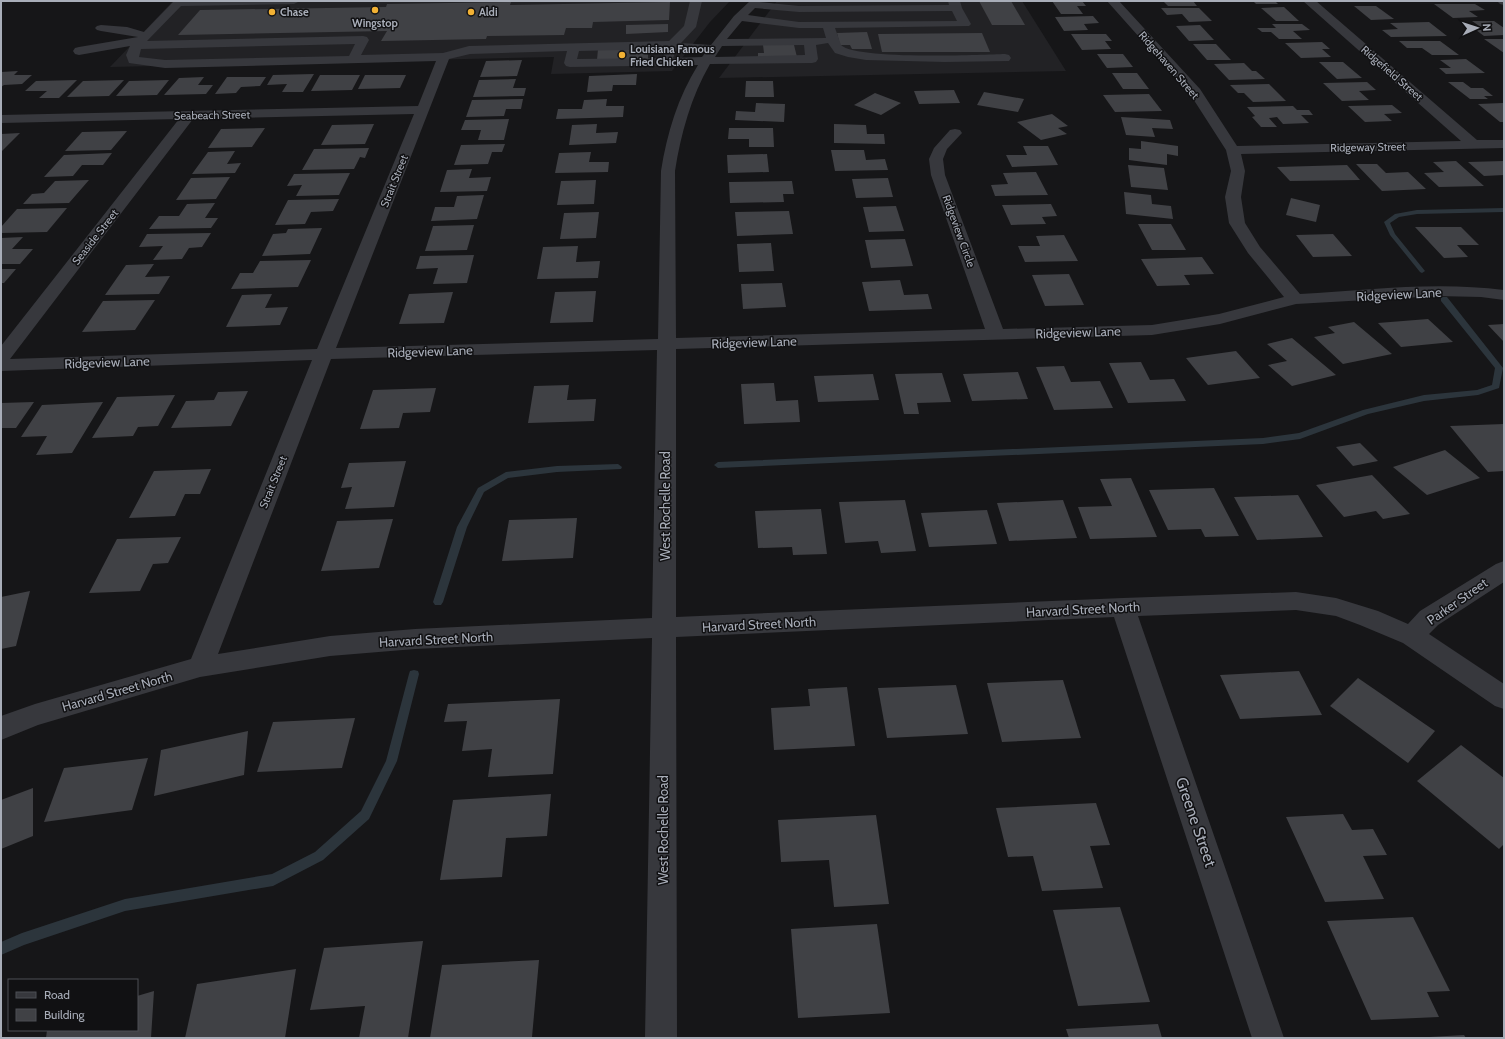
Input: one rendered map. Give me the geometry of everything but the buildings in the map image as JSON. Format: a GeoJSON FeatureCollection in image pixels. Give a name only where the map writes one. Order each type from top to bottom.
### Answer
{"type":"FeatureCollection","features":[{"type":"Feature","properties":{"kind":"street"},"geometry":{"type":"LineString","coordinates":[[294,1],[179,2],[142,41],[132,55],[133,60],[165,64],[353,60],[444,57],[469,50],[672,45],[713,51],[812,60],[809,41]]}},
{"type":"Feature","properties":{"kind":"street"},"geometry":{"type":"LineString","coordinates":[[666,61],[672,45],[690,27],[696,1]]}},
{"type":"Feature","properties":{"kind":"street","name":"Ridgehaven Street"},"geometry":{"type":"LineString","coordinates":[[1113,1],[1195,92],[1233,150],[1238,171],[1233,197],[1237,223],[1254,250],[1295,300]]}},
{"type":"Feature","properties":{"kind":"street","name":"Ridgefield Street"},"geometry":{"type":"LineString","coordinates":[[1309,1],[1474,145]]}},
{"type":"Feature","properties":{"kind":"street"},"geometry":{"type":"LineString","coordinates":[[955,5],[965,24],[799,25],[749,8],[799,9],[955,5]]}},
{"type":"Feature","properties":{"kind":"street","name":"West Rochelle Road"},"geometry":{"type":"LineString","coordinates":[[661,1038],[665,344],[668,171],[670,148],[678,120],[693,84],[713,51],[749,8]]}},
{"type":"Feature","properties":{"kind":"street"},"geometry":{"type":"LineString","coordinates":[[828,25],[832,40],[839,51],[846,54],[877,58],[1004,58]]}},
{"type":"Feature","properties":{"kind":"street"},"geometry":{"type":"LineString","coordinates":[[101,28],[127,31],[142,41]]}},
{"type":"Feature","properties":{"kind":"street"},"geometry":{"type":"LineString","coordinates":[[79,51],[142,41],[363,40],[353,60]]}},
{"type":"Feature","properties":{"kind":"street"},"geometry":{"type":"LineString","coordinates":[[574,47],[570,63],[666,61],[713,51],[735,43],[832,40]]}},
{"type":"Feature","properties":{"kind":"street","name":"Strait Street"},"geometry":{"type":"LineString","coordinates":[[200,667],[444,57]]}},
{"type":"Feature","properties":{"kind":"street","name":"Seabeach Street"},"geometry":{"type":"LineString","coordinates":[[1,119],[423,110]]}},
{"type":"Feature","properties":{"kind":"street","name":"Seaside Street"},"geometry":{"type":"LineString","coordinates":[[1,358],[189,115]]}},
{"type":"Feature","properties":{"kind":"street","name":"Ridgeview Circle"},"geometry":{"type":"LineString","coordinates":[[956,132],[940,148],[936,159],[938,175],[996,335]]}},
{"type":"Feature","properties":{"kind":"street","name":"Ridgeway Street"},"geometry":{"type":"LineString","coordinates":[[1233,150],[1504,144]]}},
{"type":"Feature","properties":{"kind":"street","name":"Ridgeview Lane"},"geometry":{"type":"LineString","coordinates":[[1,365],[1152,330],[1220,319],[1295,300],[1437,291],[1481,292],[1504,295]]}},
{"type":"Feature","properties":{"kind":"street","name":"Parker Street"},"geometry":{"type":"LineString","coordinates":[[1412,636],[1429,618],[1504,570]]}},
{"type":"Feature","properties":{"kind":"street","name":"Harvard Street North"},"geometry":{"type":"LineString","coordinates":[[1,728],[35,715],[200,667],[330,646],[415,639],[1123,607],[1296,601],[1336,607],[1369,618],[1412,636],[1504,698]]}},
{"type":"Feature","properties":{"kind":"street","name":"Greene Street"},"geometry":{"type":"LineString","coordinates":[[1123,607],[1268,1038]]}},
{"type":"Feature","properties":{"kind":"shaded area"},"geometry":{"type":"Polygon","coordinates":[[[173,1],[730,1],[710,22],[672,71],[551,74],[554,57],[110,67],[173,1]]]}},
{"type":"Feature","properties":{"kind":"shaded area"},"geometry":{"type":"Polygon","coordinates":[[[777,1],[1022,1],[1066,71],[719,78],[777,1]]]}},
{"type":"Feature","properties":{"kind":"waterway"},"geometry":{"type":"LineString","coordinates":[[1422,271],[1392,234],[1387,222],[1397,215],[1417,212],[1504,210]]}},
{"type":"Feature","properties":{"kind":"waterway"},"geometry":{"type":"LineString","coordinates":[[718,465],[1263,441],[1300,436],[1366,412],[1424,398],[1478,392],[1496,386],[1499,368],[1444,299]]}},
{"type":"Feature","properties":{"kind":"waterway"},"geometry":{"type":"LineString","coordinates":[[438,602],[462,527],[481,490],[506,475],[557,469],[618,467]]}},
{"type":"Feature","properties":{"kind":"waterway"},"geometry":{"type":"LineString","coordinates":[[1,949],[22,939],[125,905],[273,880],[319,856],[365,815],[391,761],[414,674]]}},
{"type":"Feature","properties":{"kind":"place","name":"Wingstop"},"geometry":{"type":"Point","coordinates":[375,10]}},
{"type":"Feature","properties":{"kind":"place","name":"Chase"},"geometry":{"type":"Point","coordinates":[272,12]}},
{"type":"Feature","properties":{"kind":"place","name":"Aldi"},"geometry":{"type":"Point","coordinates":[471,12]}},
{"type":"Feature","properties":{"kind":"place","name":"Louisiana Famous Fried Chicken"},"geometry":{"type":"Point","coordinates":[622,55]}}]}
